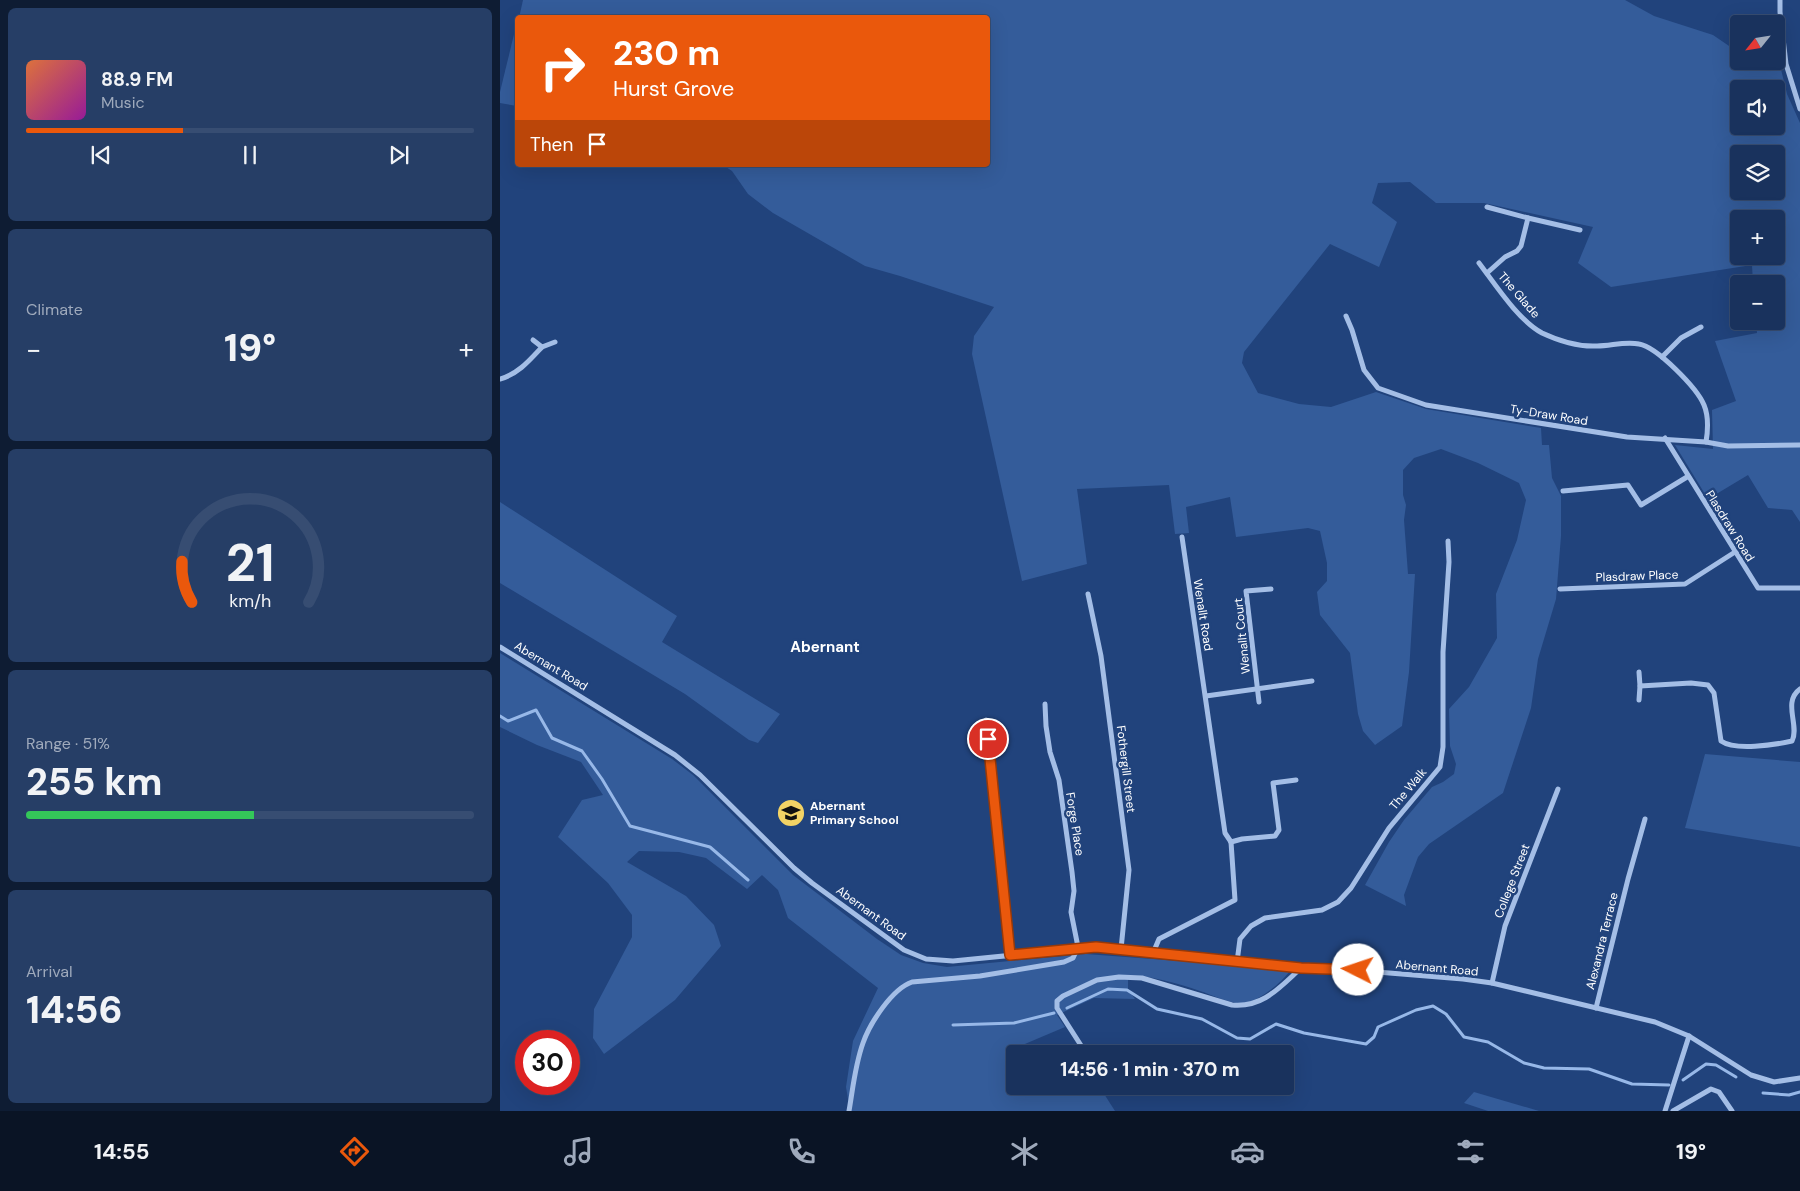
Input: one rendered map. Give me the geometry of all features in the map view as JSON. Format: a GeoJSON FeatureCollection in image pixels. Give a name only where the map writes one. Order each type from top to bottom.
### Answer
{"type":"FeatureCollection","features":[{"type":"Feature","properties":{"kind":"street"},"geometry":{"type":"LineString","coordinates":[[1780,0],[1786,64],[1800,109]]}},
{"type":"Feature","properties":{"kind":"street"},"geometry":{"type":"LineString","coordinates":[[1487,207],[1580,230]]}},
{"type":"Feature","properties":{"kind":"street"},"geometry":{"type":"LineString","coordinates":[[1487,273],[1505,257],[1518,252],[1522,246],[1528,218]]}},
{"type":"Feature","properties":{"kind":"street","name":"The Glade"},"geometry":{"type":"LineString","coordinates":[[1479,263],[1520,314],[1541,332],[1559,340],[1585,345],[1640,344],[1662,357],[1693,388],[1704,405],[1708,428],[1706,442]]}},
{"type":"Feature","properties":{"kind":"street","name":"Ty-Draw Road"},"geometry":{"type":"LineString","coordinates":[[1346,316],[1364,370],[1378,388],[1426,405],[1627,437],[1665,438],[1728,446],[1800,445]]}},
{"type":"Feature","properties":{"kind":"street"},"geometry":{"type":"LineString","coordinates":[[1662,357],[1681,338],[1701,327]]}},
{"type":"Feature","properties":{"kind":"street"},"geometry":{"type":"LineString","coordinates":[[533,340],[542,348]]}},
{"type":"Feature","properties":{"kind":"street"},"geometry":{"type":"LineString","coordinates":[[500,379],[511,376],[542,348],[555,342]]}},
{"type":"Feature","properties":{"kind":"street","name":"Plasdraw Road"},"geometry":{"type":"LineString","coordinates":[[1665,438],[1687,477],[1758,588],[1800,588]]}},
{"type":"Feature","properties":{"kind":"street"},"geometry":{"type":"LineString","coordinates":[[1563,491],[1628,485],[1640,505],[1687,477]]}},
{"type":"Feature","properties":{"kind":"street","name":"Wenallt Road"},"geometry":{"type":"LineString","coordinates":[[1153,953],[1159,939],[1235,900],[1231,842],[1225,833],[1182,537]]}},
{"type":"Feature","properties":{"kind":"street","name":"The Walk"},"geometry":{"type":"LineString","coordinates":[[1237,962],[1240,939],[1251,926],[1265,918],[1322,910],[1338,902],[1351,888],[1389,828],[1440,767],[1443,747],[1443,652],[1449,562],[1448,540]]}},
{"type":"Feature","properties":{"kind":"street","name":"Plasdraw Place"},"geometry":{"type":"LineString","coordinates":[[1560,589],[1685,584],[1735,552]]}},
{"type":"Feature","properties":{"kind":"street","name":"Wenallt Court"},"geometry":{"type":"LineString","coordinates":[[1259,702],[1246,592],[1271,589]]}},
{"type":"Feature","properties":{"kind":"street","name":"Fothergill Street"},"geometry":{"type":"LineString","coordinates":[[1088,594],[1101,656],[1129,870],[1121,949]]}},
{"type":"Feature","properties":{"kind":"street","name":"Abernant Road"},"geometry":{"type":"LineString","coordinates":[[500,647],[675,755],[720,794],[794,868],[878,933],[904,950],[926,959],[953,960],[1096,947],[1301,968],[1340,969],[1462,979],[1492,984],[1655,1022],[1689,1036],[1751,1076],[1774,1082],[1800,1078]]}},
{"type":"Feature","properties":{"kind":"street"},"geometry":{"type":"LineString","coordinates":[[1638,672],[1640,700]]}},
{"type":"Feature","properties":{"kind":"street"},"geometry":{"type":"LineString","coordinates":[[1206,696],[1312,681]]}},
{"type":"Feature","properties":{"kind":"street"},"geometry":{"type":"LineString","coordinates":[[1640,686],[1691,683],[1708,685],[1714,693],[1721,741],[1727,745],[1737,746],[1757,746],[1792,741],[1795,737],[1791,703],[1796,692],[1800,689]]}},
{"type":"Feature","properties":{"kind":"street","name":"Forge Place"},"geometry":{"type":"LineString","coordinates":[[1045,704],[1050,752],[1059,780],[1072,872],[1074,892],[1071,912],[1078,948]]}},
{"type":"Feature","properties":{"kind":"street"},"geometry":{"type":"LineString","coordinates":[[986,720],[1010,955]]}},
{"type":"Feature","properties":{"kind":"street"},"geometry":{"type":"LineString","coordinates":[[1231,842],[1274,836],[1279,830],[1273,783],[1296,780]]}},
{"type":"Feature","properties":{"kind":"street","name":"College Street"},"geometry":{"type":"LineString","coordinates":[[1492,984],[1505,926],[1558,789]]}},
{"type":"Feature","properties":{"kind":"street","name":"Alexandra Terrace"},"geometry":{"type":"LineString","coordinates":[[1596,1008],[1645,818]]}},
{"type":"Feature","properties":{"kind":"street"},"geometry":{"type":"LineString","coordinates":[[849,1111],[854,1076],[863,1042],[892,996],[903,986],[912,982],[980,976],[1064,962],[1073,958],[1078,948]]}},
{"type":"Feature","properties":{"kind":"street"},"geometry":{"type":"LineString","coordinates":[[1081,1045],[1058,1008],[1057,1001],[1063,996],[1097,980],[1119,977],[1142,978],[1232,1005],[1246,1006],[1258,1002],[1301,968]]}},
{"type":"Feature","properties":{"kind":"street"},"geometry":{"type":"LineString","coordinates":[[1665,1111],[1689,1036]]}},
{"type":"Feature","properties":{"kind":"street"},"geometry":{"type":"LineString","coordinates":[[1673,1111],[1711,1089],[1719,1092],[1732,1111]]}},
{"type":"Feature","properties":{"kind":"shaded area"},"geometry":{"type":"Polygon","coordinates":[[[523,0],[1625,0],[1654,16],[1713,35],[1730,47],[1730,70],[1781,70],[1784,80],[1730,80],[1730,135],[1785,135],[1785,86],[1800,123],[1800,522],[1792,510],[1768,508],[1748,475],[1708,499],[1675,445],[1713,449],[1712,410],[1736,401],[1715,341],[1757,333],[1757,330],[1785,330],[1785,275],[1753,275],[1752,265],[1611,287],[1578,263],[1593,227],[1484,203],[1436,203],[1410,182],[1378,183],[1372,203],[1397,222],[1379,267],[1330,244],[1244,352],[1242,363],[1258,393],[1299,404],[1331,407],[1376,392],[1426,409],[1541,428],[1542,445],[1549,445],[1552,478],[1561,496],[1561,536],[1556,599],[1538,659],[1531,708],[1503,793],[1429,844],[1418,857],[1404,895],[1406,906],[1365,885],[1389,842],[1404,820],[1432,787],[1454,774],[1456,764],[1450,746],[1449,709],[1469,687],[1497,638],[1496,594],[1517,540],[1526,500],[1519,483],[1478,463],[1441,449],[1414,458],[1403,470],[1408,574],[1415,574],[1409,672],[1402,726],[1375,745],[1363,731],[1358,714],[1350,653],[1320,615],[1317,592],[1327,581],[1327,563],[1320,531],[1308,528],[1236,537],[1230,497],[1186,507],[1189,533],[1175,534],[1169,485],[1077,489],[1087,564],[1022,581],[972,354],[974,336],[994,307],[865,266],[773,213],[748,194],[732,171],[726,167],[990,167],[990,15],[520,15],[523,0]]]}},
{"type":"Feature","properties":{"kind":"shaded area"},"geometry":{"type":"Polygon","coordinates":[[[515,30],[515,106],[500,103],[500,92],[515,30]]]}},
{"type":"Feature","properties":{"kind":"shaded area"},"geometry":{"type":"Polygon","coordinates":[[[500,502],[677,616],[662,642],[780,714],[758,743],[749,740],[685,694],[500,583],[500,502]]]}},
{"type":"Feature","properties":{"kind":"shaded area"},"geometry":{"type":"Polygon","coordinates":[[[500,653],[672,759],[693,775],[793,875],[877,939],[901,955],[923,963],[947,967],[1086,954],[1219,964],[1289,972],[1263,995],[1251,1002],[1245,1003],[1228,1001],[1164,980],[1128,975],[1128,989],[1135,999],[1094,998],[1057,1015],[1065,1027],[1023,1045],[1006,1045],[1006,1095],[1105,1095],[1115,1111],[850,1111],[846,1087],[853,1041],[878,988],[788,918],[778,890],[762,875],[747,889],[706,858],[679,852],[639,851],[627,862],[686,896],[714,925],[721,946],[675,1000],[604,1054],[593,1038],[594,1009],[632,937],[632,915],[608,883],[558,837],[582,800],[603,795],[581,762],[537,745],[500,727],[500,653]]]}},
{"type":"Feature","properties":{"kind":"shaded area"},"geometry":{"type":"Polygon","coordinates":[[[1705,754],[1800,762],[1800,847],[1685,828],[1705,754]]]}},
{"type":"Feature","properties":{"kind":"shaded area"},"geometry":{"type":"Polygon","coordinates":[[[1474,1092],[1539,1111],[1488,1111],[1464,1103],[1474,1092]]]}},
{"type":"Feature","properties":{"kind":"waterway"},"geometry":{"type":"LineString","coordinates":[[500,716],[508,721],[536,710],[552,738],[582,751],[602,779],[630,826],[710,847],[748,880]]}},
{"type":"Feature","properties":{"kind":"waterway"},"geometry":{"type":"LineString","coordinates":[[1067,1008],[1108,989],[1127,990],[1157,1009],[1202,1019],[1237,1038],[1250,1039],[1276,1024],[1304,1033],[1366,1044],[1374,1037],[1378,1027],[1416,1010],[1433,1006],[1446,1014],[1464,1037],[1488,1042],[1524,1063],[1544,1068],[1589,1069],[1632,1084],[1669,1085]]}},
{"type":"Feature","properties":{"kind":"waterway"},"geometry":{"type":"LineString","coordinates":[[953,1025],[1014,1023],[1054,1013]]}},
{"type":"Feature","properties":{"kind":"waterway"},"geometry":{"type":"LineString","coordinates":[[1683,1080],[1706,1064],[1716,1065],[1736,1077]]}},
{"type":"Feature","properties":{"kind":"waterway"},"geometry":{"type":"LineString","coordinates":[[1763,1093],[1789,1095],[1800,1092]]}},
{"type":"Feature","properties":{"kind":"place","name":"Abernant Primary School"},"geometry":{"type":"Point","coordinates":[791,813]}},
{"type":"Feature","properties":{"kind":"district","name":"Abernant"},"geometry":{"type":"Point","coordinates":[825,647]}},
{"type":"Feature","properties":{"kind":"route"},"geometry":{"type":"LineString","coordinates":[[988,739],[1010,955],[1096,947],[1301,968],[1358,970]]}}]}
